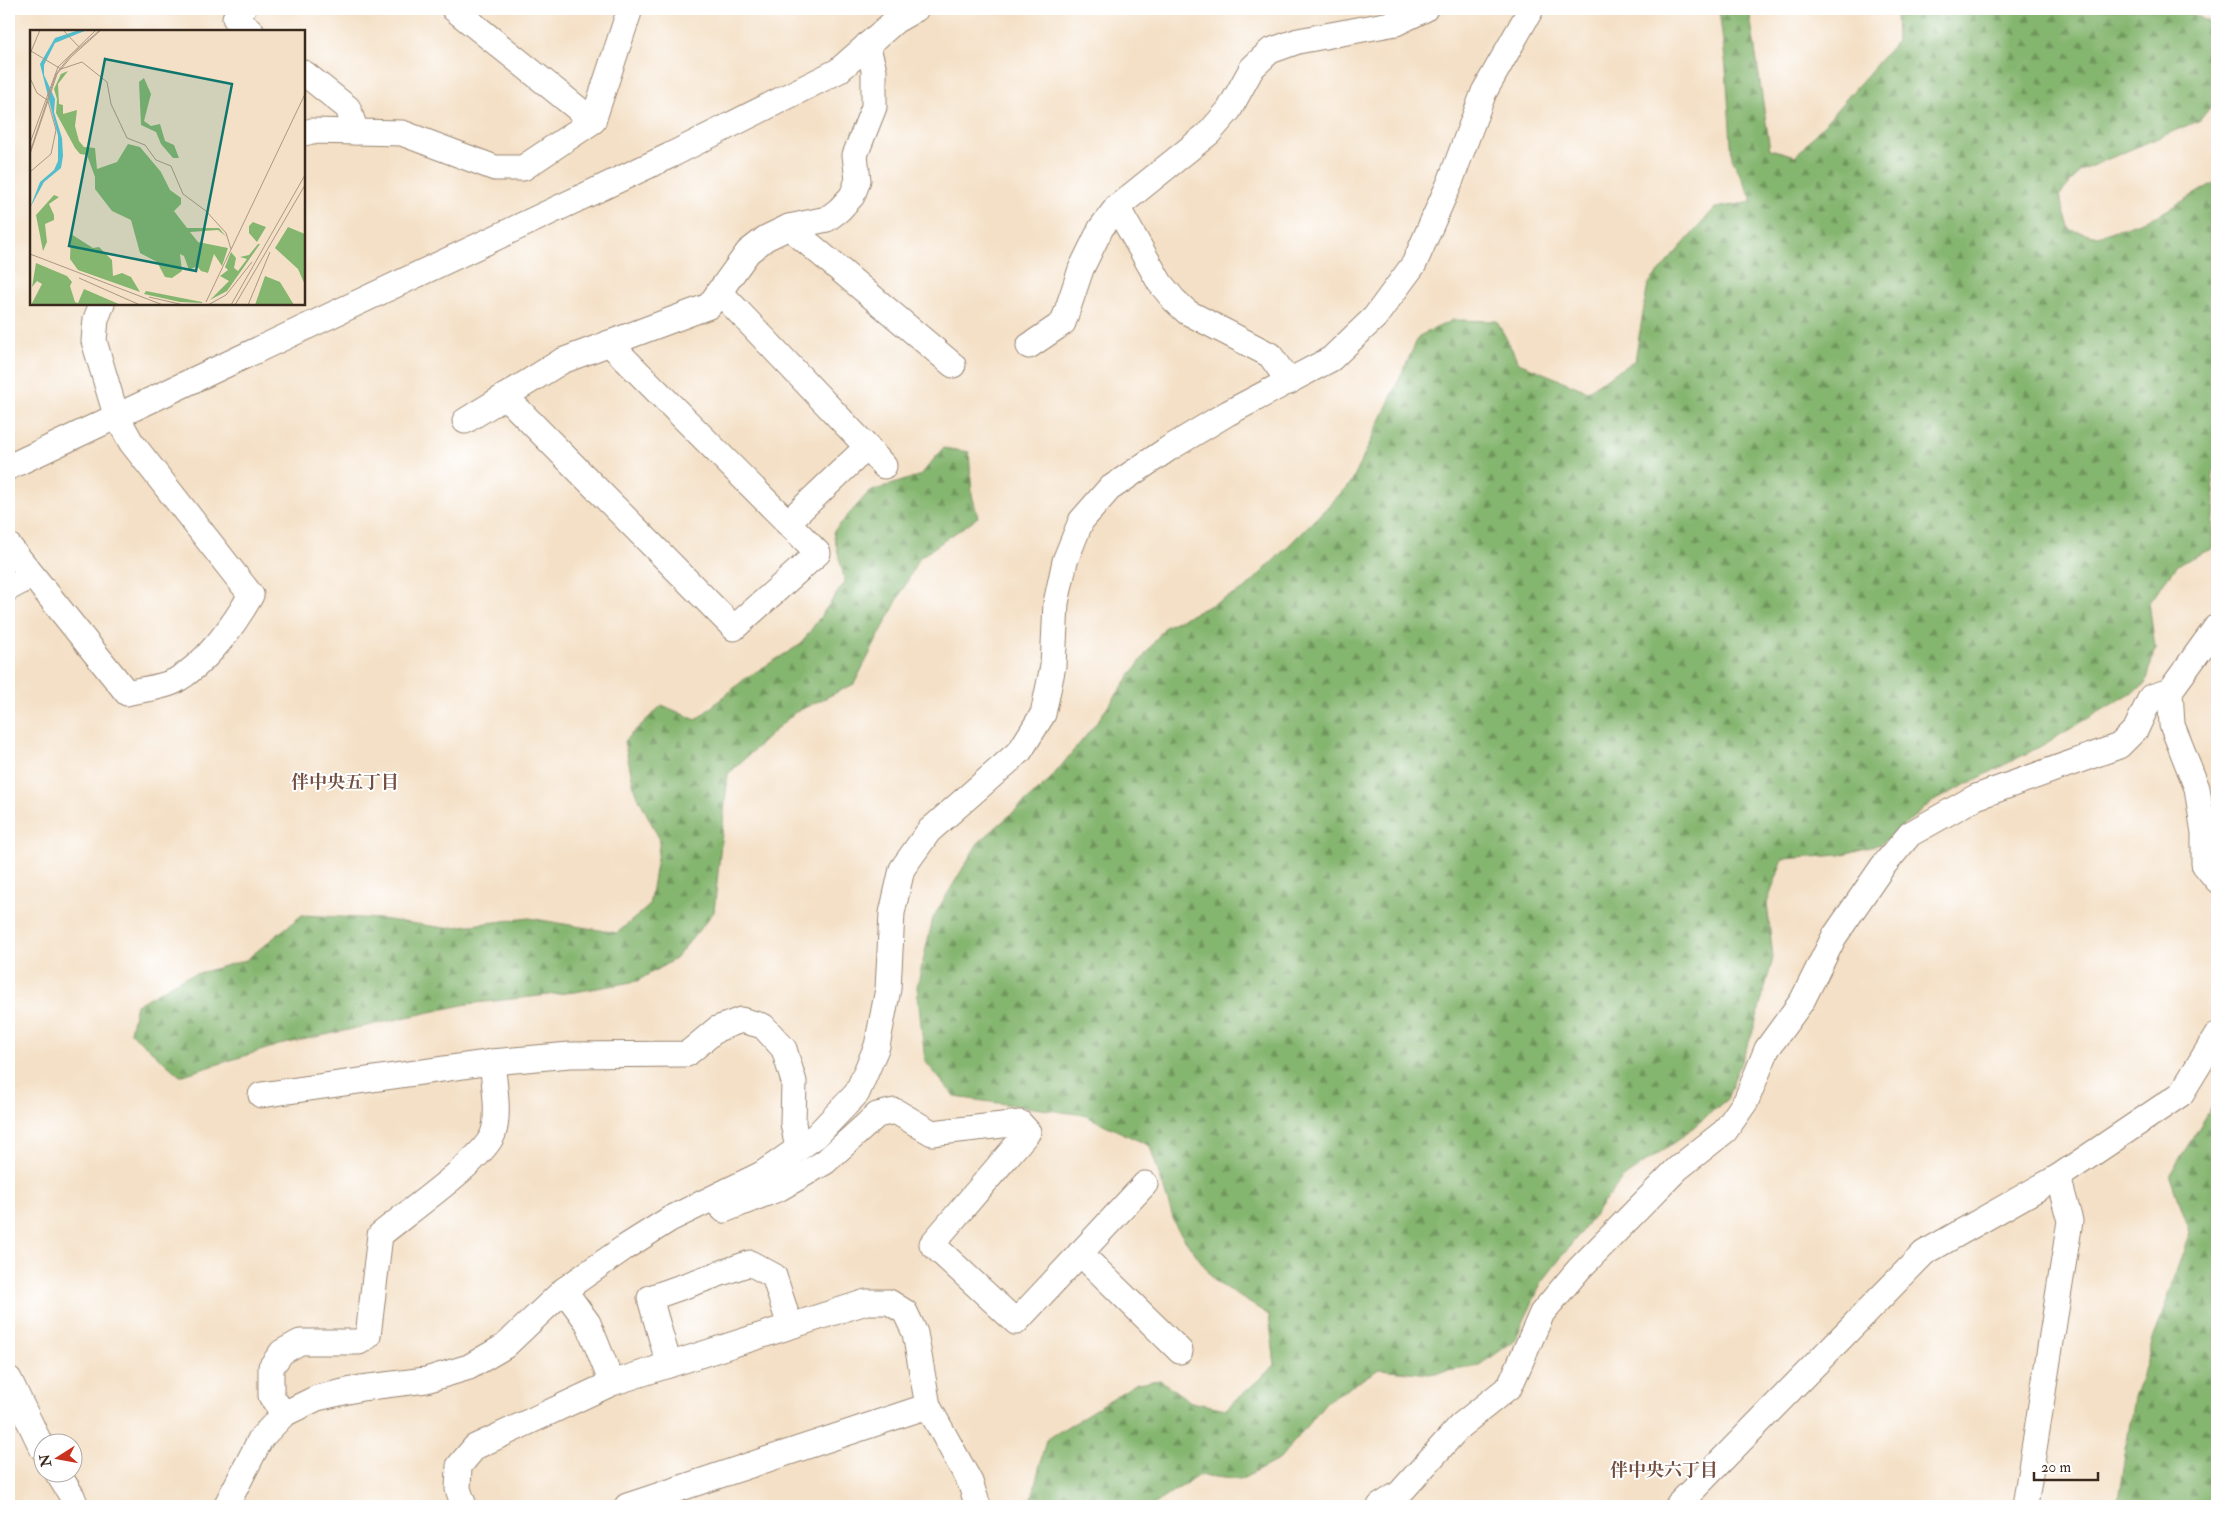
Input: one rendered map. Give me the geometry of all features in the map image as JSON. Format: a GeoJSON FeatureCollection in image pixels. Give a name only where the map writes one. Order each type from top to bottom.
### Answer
{"type":"FeatureCollection","features":[{"type":"Feature","properties":{"kind":"street"},"geometry":{"type":"LineString","coordinates":[[243,9],[235,18],[250,30]]}},
{"type":"Feature","properties":{"kind":"street"},"geometry":{"type":"LineString","coordinates":[[454,9],[593,121]]}},
{"type":"Feature","properties":{"kind":"street"},"geometry":{"type":"LineString","coordinates":[[305,133],[312,131],[402,133],[495,168],[523,168],[593,121],[630,9]]}},
{"type":"Feature","properties":{"kind":"street"},"geometry":{"type":"LineString","coordinates":[[9,467],[669,156],[838,71],[895,21],[916,9]]}},
{"type":"Feature","properties":{"kind":"street"},"geometry":{"type":"LineString","coordinates":[[1030,346],[1063,323],[1081,269],[1101,228],[1117,207],[1209,133],[1229,110],[1252,68],[1270,51],[1298,41],[1396,23],[1425,9]]}},
{"type":"Feature","properties":{"kind":"street"},"geometry":{"type":"LineString","coordinates":[[226,1506],[261,1438],[284,1414],[317,1398],[361,1388],[426,1380],[469,1367],[505,1346],[564,1290],[670,1219],[762,1174],[798,1149],[816,1136],[857,1093],[877,1046],[888,989],[892,913],[902,869],[929,832],[1020,751],[1043,714],[1053,666],[1056,603],[1065,561],[1081,521],[1109,489],[1168,448],[1228,413],[1331,359],[1375,317],[1414,264],[1450,182],[1484,92],[1531,9]]}},
{"type":"Feature","properties":{"kind":"street"},"geometry":{"type":"LineString","coordinates":[[465,421],[562,361],[709,306],[748,252],[766,238],[789,227],[827,219],[839,210],[852,196],[858,180],[855,155],[874,107],[874,70],[867,45]]}},
{"type":"Feature","properties":{"kind":"street"},"geometry":{"type":"LineString","coordinates":[[305,74],[348,108],[356,132]]}},
{"type":"Feature","properties":{"kind":"street"},"geometry":{"type":"LineString","coordinates":[[1117,207],[1160,283],[1174,300],[1187,312],[1270,355],[1289,382]]}},
{"type":"Feature","properties":{"kind":"street"},"geometry":{"type":"LineString","coordinates":[[789,227],[952,366]]}},
{"type":"Feature","properties":{"kind":"street"},"geometry":{"type":"LineString","coordinates":[[720,291],[884,466]]}},
{"type":"Feature","properties":{"kind":"street"},"geometry":{"type":"LineString","coordinates":[[9,546],[31,576],[127,693],[174,682],[195,668],[238,617],[251,595],[131,442],[116,415],[94,341],[96,318],[102,305]]}},
{"type":"Feature","properties":{"kind":"street"},"geometry":{"type":"LineString","coordinates":[[505,396],[734,628],[818,553],[609,343]]}},
{"type":"Feature","properties":{"kind":"street"},"geometry":{"type":"LineString","coordinates":[[788,523],[867,447]]}},
{"type":"Feature","properties":{"kind":"street"},"geometry":{"type":"LineString","coordinates":[[9,588],[31,576]]}},
{"type":"Feature","properties":{"kind":"street"},"geometry":{"type":"LineString","coordinates":[[1380,1506],[1400,1492],[1460,1426],[1510,1386],[1542,1313],[1579,1270],[1677,1169],[1724,1131],[1746,1101],[1767,1049],[1802,1000],[1834,937],[1883,866],[1910,834],[1976,797],[2119,746],[2136,729],[2151,697],[2170,691],[2217,626]]}},
{"type":"Feature","properties":{"kind":"street"},"geometry":{"type":"LineString","coordinates":[[2170,691],[2172,725],[2197,788],[2204,833],[2204,864],[2217,880]]}},
{"type":"Feature","properties":{"kind":"street"},"geometry":{"type":"LineString","coordinates":[[262,1095],[492,1062],[570,1055],[687,1054],[717,1029],[741,1020],[764,1026],[784,1049],[794,1082],[793,1123],[798,1149]]}},
{"type":"Feature","properties":{"kind":"street"},"geometry":{"type":"LineString","coordinates":[[1677,1506],[1924,1253],[2058,1177],[2181,1094],[2217,1035]]}},
{"type":"Feature","properties":{"kind":"street"},"geometry":{"type":"LineString","coordinates":[[284,1414],[271,1396],[271,1367],[282,1352],[300,1342],[358,1342],[368,1336],[380,1235],[479,1155],[493,1134],[496,1102],[492,1062]]}},
{"type":"Feature","properties":{"kind":"street"},"geometry":{"type":"LineString","coordinates":[[713,1198],[724,1210],[780,1188],[825,1162],[878,1115],[895,1111],[932,1134],[1020,1123],[1028,1132],[932,1244],[1016,1322],[1145,1184]]}},
{"type":"Feature","properties":{"kind":"street"},"geometry":{"type":"LineString","coordinates":[[2025,1506],[2070,1221],[2058,1177]]}},
{"type":"Feature","properties":{"kind":"street"},"geometry":{"type":"LineString","coordinates":[[1080,1253],[1180,1351]]}},
{"type":"Feature","properties":{"kind":"street"},"geometry":{"type":"LineString","coordinates":[[669,1365],[650,1298],[750,1263],[774,1276],[790,1326]]}},
{"type":"Feature","properties":{"kind":"street"},"geometry":{"type":"LineString","coordinates":[[564,1290],[588,1323],[612,1383]]}},
{"type":"Feature","properties":{"kind":"street"},"geometry":{"type":"LineString","coordinates":[[464,1506],[458,1489],[459,1466],[475,1447],[612,1383],[866,1302],[889,1302],[905,1312],[915,1333],[928,1406],[970,1482],[978,1506]]}},
{"type":"Feature","properties":{"kind":"street"},"geometry":{"type":"LineString","coordinates":[[9,1379],[34,1432]]}},
{"type":"Feature","properties":{"kind":"street"},"geometry":{"type":"LineString","coordinates":[[627,1506],[928,1406]]}},
{"type":"Feature","properties":{"kind":"street"},"geometry":{"type":"LineString","coordinates":[[63,1482],[76,1506]]}},
{"type":"Feature","properties":{"kind":"green space"},"geometry":{"type":"Polygon","coordinates":[[[1719,9],[1749,9],[1770,149],[1796,156],[1897,41],[1896,9],[2185,9],[2217,27],[2217,99],[2200,120],[2080,171],[2059,196],[2070,230],[2098,236],[2157,216],[2217,181],[2217,467],[2212,471],[2215,499],[2212,549],[2177,565],[2149,602],[2155,648],[2146,684],[2043,745],[1932,802],[1881,844],[1840,855],[1783,859],[1767,903],[1773,958],[1754,1028],[1727,1099],[1683,1136],[1622,1179],[1542,1282],[1515,1340],[1479,1366],[1429,1374],[1379,1369],[1326,1402],[1280,1459],[1240,1480],[1199,1475],[1152,1506],[1030,1506],[1046,1440],[1137,1383],[1160,1380],[1191,1402],[1226,1409],[1275,1365],[1269,1315],[1216,1282],[1176,1227],[1150,1146],[1084,1115],[955,1097],[925,1061],[917,987],[933,918],[978,843],[1047,783],[1094,726],[1165,627],[1245,589],[1352,482],[1419,336],[1453,320],[1497,321],[1519,363],[1587,391],[1635,360],[1648,284],[1715,208],[1753,202],[1732,158],[1726,68],[1719,9]]]}},
{"type":"Feature","properties":{"kind":"green space"},"geometry":{"type":"Polygon","coordinates":[[[943,448],[969,452],[972,495],[978,517],[919,558],[854,684],[794,713],[728,774],[714,912],[675,959],[637,981],[575,992],[467,1004],[279,1045],[180,1076],[130,1032],[136,1005],[185,977],[246,960],[302,915],[381,919],[445,928],[529,918],[617,933],[649,906],[660,840],[635,791],[624,741],[662,705],[696,720],[746,678],[801,644],[845,582],[833,532],[869,492],[921,475],[943,448]]]}},
{"type":"Feature","properties":{"kind":"green space"},"geometry":{"type":"Polygon","coordinates":[[[2217,1099],[2217,1501],[2190,1506],[2108,1506],[2118,1500],[2134,1397],[2190,1232],[2170,1174],[2217,1099]]]}},
{"type":"Feature","properties":{"kind":"district","name":"伴中央五丁目"},"geometry":{"type":"Point","coordinates":[345,782]}},
{"type":"Feature","properties":{"kind":"district","name":"伴中央六丁目"},"geometry":{"type":"Point","coordinates":[1664,1470]}}]}
